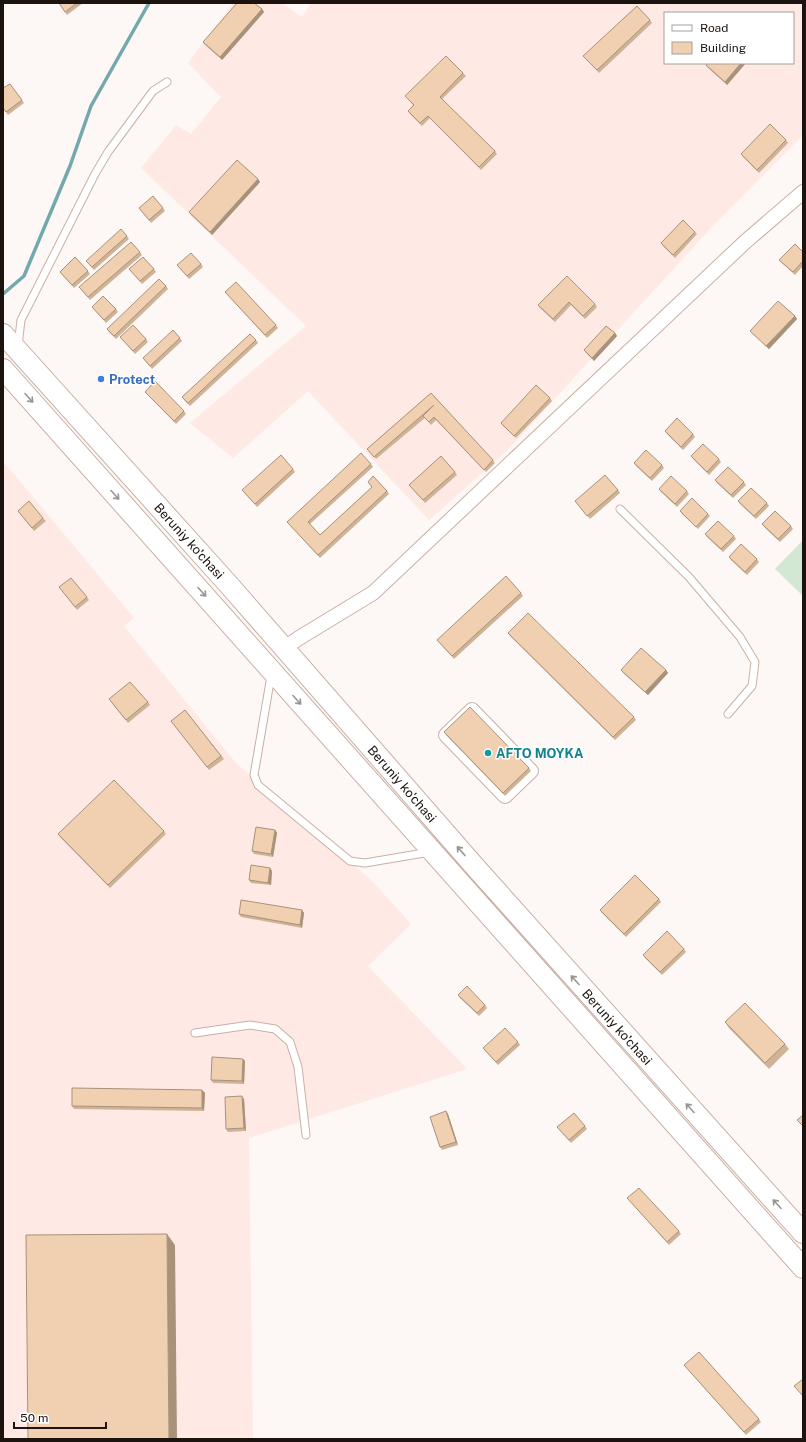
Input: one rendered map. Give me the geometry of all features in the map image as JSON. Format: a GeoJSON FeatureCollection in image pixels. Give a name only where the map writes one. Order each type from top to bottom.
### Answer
{"type":"FeatureCollection","features":[{"type":"Feature","properties":{"kind":"main road","name":"Beruniy ko'chasi"},"geometry":{"type":"LineString","coordinates":[[10,342],[229,585],[283,649],[477,869],[803,1234]]}},
{"type":"Feature","properties":{"kind":"main road","name":"Beruniy ko'chasi"},"geometry":{"type":"LineString","coordinates":[[3,369],[803,1268]]}},
{"type":"Feature","properties":{"kind":"main road"},"geometry":{"type":"LineString","coordinates":[[86,462],[104,446]]}},
{"type":"Feature","properties":{"kind":"main road"},"geometry":{"type":"LineString","coordinates":[[461,884],[477,869]]}},
{"type":"Feature","properties":{"kind":"street"},"geometry":{"type":"LineString","coordinates":[[283,649],[373,593],[745,242],[803,192]]}},
{"type":"Feature","properties":{"kind":"street"},"geometry":{"type":"LineString","coordinates":[[472,710],[531,771],[505,796],[446,735],[472,710]]}},
{"type":"Feature","properties":{"kind":"lane"},"geometry":{"type":"LineString","coordinates":[[10,342],[95,174],[108,152],[153,91],[168,82]]}},
{"type":"Feature","properties":{"kind":"lane"},"geometry":{"type":"LineString","coordinates":[[620,508],[689,577],[740,637],[755,662],[752,686],[728,714]]}},
{"type":"Feature","properties":{"kind":"lane"},"geometry":{"type":"LineString","coordinates":[[272,672],[254,774],[258,784],[350,861],[365,863],[432,852]]}},
{"type":"Feature","properties":{"kind":"lane"},"geometry":{"type":"LineString","coordinates":[[194,1032],[250,1025],[275,1029],[290,1042],[298,1067],[306,1135]]}},
{"type":"Feature","properties":{"kind":"shaded area"},"geometry":{"type":"Polygon","coordinates":[[[233,3],[282,3],[302,17],[311,3],[803,3],[803,135],[710,229],[506,452],[429,520],[308,391],[233,458],[190,423],[306,326],[141,168],[176,125],[191,134],[221,97],[188,63],[233,3]]]}},
{"type":"Feature","properties":{"kind":"shaded area"},"geometry":{"type":"Polygon","coordinates":[[[3,461],[134,618],[124,626],[236,763],[372,881],[411,924],[368,966],[467,1069],[249,1138],[253,1439],[3,1439],[3,461]]]}},
{"type":"Feature","properties":{"kind":"green space"},"geometry":{"type":"Polygon","coordinates":[[[803,540],[803,596],[775,569],[803,540]]]}},
{"type":"Feature","properties":{"kind":"building"},"geometry":{"type":"Polygon","coordinates":[[[59,3],[77,3],[65,12],[59,3]]]}},
{"type":"Feature","properties":{"kind":"building"},"geometry":{"type":"Polygon","coordinates":[[[237,3],[254,3],[262,9],[220,57],[203,42],[237,3]]]}},
{"type":"Feature","properties":{"kind":"building"},"geometry":{"type":"Polygon","coordinates":[[[637,6],[650,20],[597,70],[583,56],[637,6]]]}},
{"type":"Feature","properties":{"kind":"building"},"geometry":{"type":"Polygon","coordinates":[[[446,56],[463,73],[440,97],[495,151],[479,167],[428,116],[420,123],[408,111],[414,105],[405,96],[446,56]]]}},
{"type":"Feature","properties":{"kind":"building"},"geometry":{"type":"Polygon","coordinates":[[[707,64],[740,64],[725,82],[706,65],[707,64]]]}},
{"type":"Feature","properties":{"kind":"building"},"geometry":{"type":"Polygon","coordinates":[[[10,84],[22,100],[6,112],[3,108],[3,88],[10,84]]]}},
{"type":"Feature","properties":{"kind":"building"},"geometry":{"type":"Polygon","coordinates":[[[770,124],[786,140],[757,170],[741,154],[770,124]]]}},
{"type":"Feature","properties":{"kind":"building"},"geometry":{"type":"Polygon","coordinates":[[[237,160],[258,179],[210,232],[189,212],[237,160]]]}},
{"type":"Feature","properties":{"kind":"building"},"geometry":{"type":"Polygon","coordinates":[[[153,196],[163,208],[149,220],[139,208],[153,196]]]}},
{"type":"Feature","properties":{"kind":"building"},"geometry":{"type":"Polygon","coordinates":[[[683,220],[695,232],[673,255],[661,243],[683,220]]]}},
{"type":"Feature","properties":{"kind":"building"},"geometry":{"type":"Polygon","coordinates":[[[121,229],[127,236],[92,267],[86,261],[121,229]]]}},
{"type":"Feature","properties":{"kind":"building"},"geometry":{"type":"Polygon","coordinates":[[[131,242],[140,252],[88,297],[79,287],[131,242]]]}},
{"type":"Feature","properties":{"kind":"building"},"geometry":{"type":"Polygon","coordinates":[[[795,244],[803,252],[803,261],[793,272],[779,260],[795,244]]]}},
{"type":"Feature","properties":{"kind":"building"},"geometry":{"type":"Polygon","coordinates":[[[191,253],[201,264],[187,276],[177,265],[191,253]]]}},
{"type":"Feature","properties":{"kind":"building"},"geometry":{"type":"Polygon","coordinates":[[[75,257],[88,271],[72,285],[60,272],[75,257]]]}},
{"type":"Feature","properties":{"kind":"building"},"geometry":{"type":"Polygon","coordinates":[[[143,257],[154,269],[140,281],[129,269],[143,257]]]}},
{"type":"Feature","properties":{"kind":"building"},"geometry":{"type":"Polygon","coordinates":[[[567,276],[595,304],[583,316],[569,302],[553,319],[538,305],[567,276]]]}},
{"type":"Feature","properties":{"kind":"building"},"geometry":{"type":"Polygon","coordinates":[[[159,279],[166,286],[114,336],[107,329],[159,279]]]}},
{"type":"Feature","properties":{"kind":"building"},"geometry":{"type":"Polygon","coordinates":[[[236,282],[276,325],[265,335],[225,292],[236,282]]]}},
{"type":"Feature","properties":{"kind":"building"},"geometry":{"type":"Polygon","coordinates":[[[103,296],[116,309],[104,320],[92,307],[103,296]]]}},
{"type":"Feature","properties":{"kind":"building"},"geometry":{"type":"Polygon","coordinates":[[[778,301],[795,316],[766,346],[750,331],[778,301]]]}},
{"type":"Feature","properties":{"kind":"building"},"geometry":{"type":"Polygon","coordinates":[[[133,325],[146,339],[133,351],[120,337],[133,325]]]}},
{"type":"Feature","properties":{"kind":"building"},"geometry":{"type":"Polygon","coordinates":[[[606,326],[615,333],[592,358],[584,350],[606,326]]]}},
{"type":"Feature","properties":{"kind":"building"},"geometry":{"type":"Polygon","coordinates":[[[173,330],[180,338],[150,366],[143,358],[173,330]]]}},
{"type":"Feature","properties":{"kind":"building"},"geometry":{"type":"Polygon","coordinates":[[[250,334],[256,340],[188,403],[182,397],[250,334]]]}},
{"type":"Feature","properties":{"kind":"building"},"geometry":{"type":"Polygon","coordinates":[[[155,381],[184,411],[174,421],[145,392],[155,381]]]}},
{"type":"Feature","properties":{"kind":"building"},"geometry":{"type":"Polygon","coordinates":[[[536,385],[550,398],[514,436],[501,423],[536,385]]]}},
{"type":"Feature","properties":{"kind":"building"},"geometry":{"type":"Polygon","coordinates":[[[431,393],[493,460],[484,470],[434,417],[429,422],[423,416],[434,405],[374,457],[367,449],[431,393]]]}},
{"type":"Feature","properties":{"kind":"building"},"geometry":{"type":"Polygon","coordinates":[[[677,418],[693,434],[681,447],[665,431],[677,418]]]}},
{"type":"Feature","properties":{"kind":"building"},"geometry":{"type":"Polygon","coordinates":[[[703,444],[719,459],[707,472],[691,456],[703,444]]]}},
{"type":"Feature","properties":{"kind":"building"},"geometry":{"type":"Polygon","coordinates":[[[646,450],[662,465],[650,478],[634,463],[646,450]]]}},
{"type":"Feature","properties":{"kind":"building"},"geometry":{"type":"Polygon","coordinates":[[[361,453],[371,464],[308,522],[320,535],[372,487],[368,482],[373,476],[387,491],[318,555],[287,522],[361,453]]]}},
{"type":"Feature","properties":{"kind":"building"},"geometry":{"type":"Polygon","coordinates":[[[281,455],[293,469],[255,504],[242,490],[281,455]]]}},
{"type":"Feature","properties":{"kind":"building"},"geometry":{"type":"Polygon","coordinates":[[[441,456],[455,472],[423,500],[409,485],[441,456]]]}},
{"type":"Feature","properties":{"kind":"building"},"geometry":{"type":"Polygon","coordinates":[[[728,467],[744,482],[731,495],[715,480],[728,467]]]}},
{"type":"Feature","properties":{"kind":"building"},"geometry":{"type":"Polygon","coordinates":[[[605,475],[618,490],[587,516],[575,501],[605,475]]]}},
{"type":"Feature","properties":{"kind":"building"},"geometry":{"type":"Polygon","coordinates":[[[671,476],[687,491],[675,504],[659,489],[671,476]]]}},
{"type":"Feature","properties":{"kind":"building"},"geometry":{"type":"Polygon","coordinates":[[[751,488],[767,503],[754,516],[738,501],[751,488]]]}},
{"type":"Feature","properties":{"kind":"building"},"geometry":{"type":"Polygon","coordinates":[[[692,498],[708,514],[696,527],[680,511],[692,498]]]}},
{"type":"Feature","properties":{"kind":"building"},"geometry":{"type":"Polygon","coordinates":[[[29,501],[43,518],[32,528],[18,511],[29,501]]]}},
{"type":"Feature","properties":{"kind":"building"},"geometry":{"type":"Polygon","coordinates":[[[775,511],[791,526],[778,539],[762,524],[775,511]]]}},
{"type":"Feature","properties":{"kind":"building"},"geometry":{"type":"Polygon","coordinates":[[[718,521],[734,536],[721,549],[705,534],[718,521]]]}},
{"type":"Feature","properties":{"kind":"building"},"geometry":{"type":"Polygon","coordinates":[[[741,544],[757,559],[745,572],[729,557],[741,544]]]}},
{"type":"Feature","properties":{"kind":"building"},"geometry":{"type":"Polygon","coordinates":[[[506,576],[521,593],[452,656],[437,640],[506,576]]]}},
{"type":"Feature","properties":{"kind":"building"},"geometry":{"type":"Polygon","coordinates":[[[71,578],[87,597],[75,607],[59,587],[71,578]]]}},
{"type":"Feature","properties":{"kind":"building"},"geometry":{"type":"Polygon","coordinates":[[[528,613],[634,717],[613,737],[508,633],[528,613]]]}},
{"type":"Feature","properties":{"kind":"building"},"geometry":{"type":"Polygon","coordinates":[[[641,648],[666,670],[645,692],[621,670],[641,648]]]}},
{"type":"Feature","properties":{"kind":"building"},"geometry":{"type":"Polygon","coordinates":[[[130,682],[148,702],[126,720],[109,699],[130,682]]]}},
{"type":"Feature","properties":{"kind":"building","name":"AFTO MOYKA"},"geometry":{"type":"Polygon","coordinates":[[[470,707],[529,768],[503,793],[444,732],[470,707]]]}},
{"type":"Feature","properties":{"kind":"building"},"geometry":{"type":"Polygon","coordinates":[[[185,710],[221,756],[207,767],[171,721],[185,710]]]}},
{"type":"Feature","properties":{"kind":"building"},"geometry":{"type":"Polygon","coordinates":[[[114,780],[164,831],[108,885],[58,834],[114,780]]]}},
{"type":"Feature","properties":{"kind":"building"},"geometry":{"type":"Polygon","coordinates":[[[256,827],[275,830],[271,854],[252,851],[256,827]]]}},
{"type":"Feature","properties":{"kind":"building"},"geometry":{"type":"Polygon","coordinates":[[[251,865],[270,868],[268,883],[249,880],[251,865]]]}},
{"type":"Feature","properties":{"kind":"building"},"geometry":{"type":"Polygon","coordinates":[[[635,875],[659,899],[624,934],[600,910],[635,875]]]}},
{"type":"Feature","properties":{"kind":"building"},"geometry":{"type":"Polygon","coordinates":[[[241,900],[302,910],[300,925],[239,914],[241,900]]]}},
{"type":"Feature","properties":{"kind":"building"},"geometry":{"type":"Polygon","coordinates":[[[667,931],[684,949],[660,972],[643,955],[667,931]]]}},
{"type":"Feature","properties":{"kind":"building"},"geometry":{"type":"Polygon","coordinates":[[[467,986],[485,1005],[477,1013],[458,995],[467,986]]]}},
{"type":"Feature","properties":{"kind":"building"},"geometry":{"type":"Polygon","coordinates":[[[745,1003],[785,1044],[765,1063],[725,1022],[745,1003]]]}},
{"type":"Feature","properties":{"kind":"building"},"geometry":{"type":"Polygon","coordinates":[[[505,1028],[518,1042],[496,1062],[483,1048],[505,1028]]]}},
{"type":"Feature","properties":{"kind":"building"},"geometry":{"type":"Polygon","coordinates":[[[212,1057],[243,1059],[242,1081],[211,1080],[212,1057]]]}},
{"type":"Feature","properties":{"kind":"building"},"geometry":{"type":"Polygon","coordinates":[[[72,1088],[202,1090],[202,1108],[72,1106],[72,1088]]]}},
{"type":"Feature","properties":{"kind":"building"},"geometry":{"type":"Polygon","coordinates":[[[242,1096],[244,1128],[226,1129],[225,1097],[242,1096]]]}},
{"type":"Feature","properties":{"kind":"building"},"geometry":{"type":"Polygon","coordinates":[[[446,1111],[456,1142],[440,1147],[430,1117],[446,1111]]]}},
{"type":"Feature","properties":{"kind":"building"},"geometry":{"type":"Polygon","coordinates":[[[574,1113],[585,1126],[569,1140],[557,1127],[574,1113]]]}},
{"type":"Feature","properties":{"kind":"building"},"geometry":{"type":"Polygon","coordinates":[[[803,1115],[803,1126],[797,1120],[803,1115]]]}},
{"type":"Feature","properties":{"kind":"building"},"geometry":{"type":"Polygon","coordinates":[[[639,1188],[679,1231],[667,1242],[627,1198],[639,1188]]]}},
{"type":"Feature","properties":{"kind":"building"},"geometry":{"type":"Polygon","coordinates":[[[167,1234],[169,1439],[28,1439],[26,1235],[167,1234]]]}},
{"type":"Feature","properties":{"kind":"building"},"geometry":{"type":"Polygon","coordinates":[[[699,1352],[759,1419],[744,1432],[684,1365],[699,1352]]]}},
{"type":"Feature","properties":{"kind":"building"},"geometry":{"type":"Polygon","coordinates":[[[803,1379],[803,1396],[794,1386],[803,1379]]]}},
{"type":"Feature","properties":{"kind":"waterway"},"geometry":{"type":"LineString","coordinates":[[3,294],[24,276],[70,166],[91,106],[149,3]]}},
{"type":"Feature","properties":{"kind":"place","name":"Protect"},"geometry":{"type":"Point","coordinates":[101,379]}},
{"type":"Feature","properties":{"kind":"place","name":"AFTO MOYKA"},"geometry":{"type":"Point","coordinates":[488,753]}}]}
